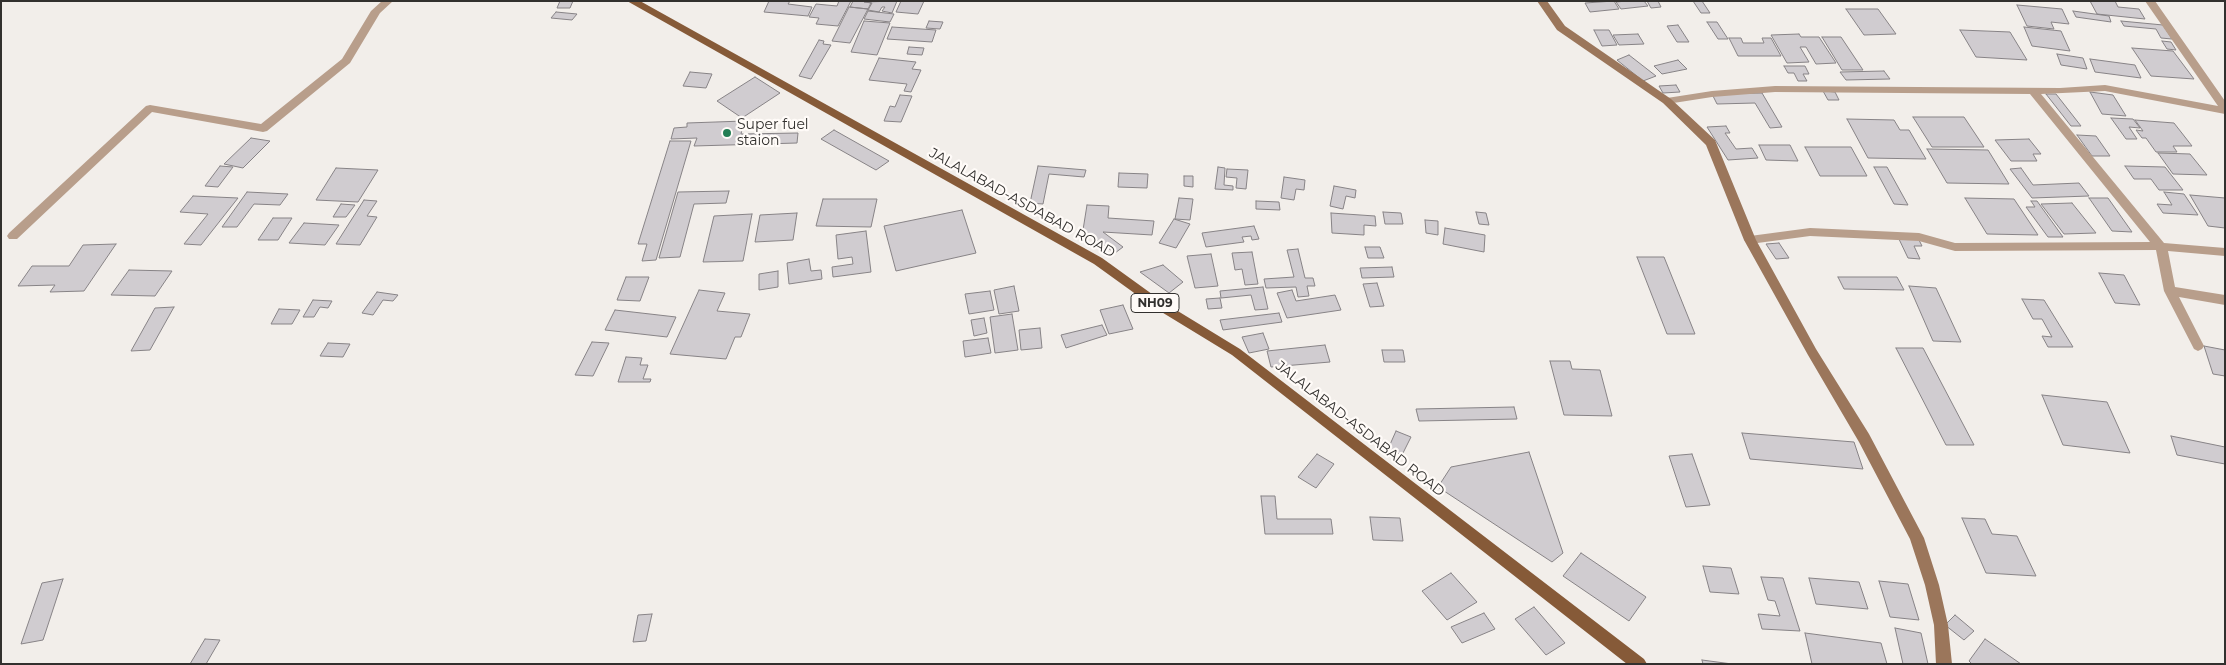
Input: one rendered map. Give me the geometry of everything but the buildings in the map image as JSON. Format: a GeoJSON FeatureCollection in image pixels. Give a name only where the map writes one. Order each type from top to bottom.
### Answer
{"type":"FeatureCollection","features":[{"type":"Feature","properties":{"kind":"main road","name":"JALALABAD-ASDABAD ROAD"},"geometry":{"type":"LineString","coordinates":[[632,1],[1098,261],[1159,305],[1236,352],[1639,664]]}},
{"type":"Feature","properties":{"kind":"street"},"geometry":{"type":"LineString","coordinates":[[13,236],[150,108],[263,128],[346,61],[376,11],[388,1]]}},
{"type":"Feature","properties":{"kind":"street"},"geometry":{"type":"LineString","coordinates":[[1542,1],[1561,28],[1667,101],[1711,143],[1750,240],[1812,352],[1864,438],[1917,538],[1932,585],[1941,625],[1944,664]]}},
{"type":"Feature","properties":{"kind":"street"},"geometry":{"type":"LineString","coordinates":[[2150,1],[2225,110]]}},
{"type":"Feature","properties":{"kind":"street"},"geometry":{"type":"LineString","coordinates":[[1667,101],[1712,94],[1775,88],[2060,91],[2105,88],[2225,110]]}},
{"type":"Feature","properties":{"kind":"street"},"geometry":{"type":"LineString","coordinates":[[2032,90],[2161,247],[2170,291],[2198,346]]}},
{"type":"Feature","properties":{"kind":"street"},"geometry":{"type":"LineString","coordinates":[[1750,240],[1810,232],[1919,237],[1955,247],[2161,247],[2225,252]]}},
{"type":"Feature","properties":{"kind":"street"},"geometry":{"type":"LineString","coordinates":[[2170,291],[2225,300]]}},
{"type":"Feature","properties":{"kind":"place","name":"Super fuel staion"},"geometry":{"type":"Point","coordinates":[727,133]}}]}
